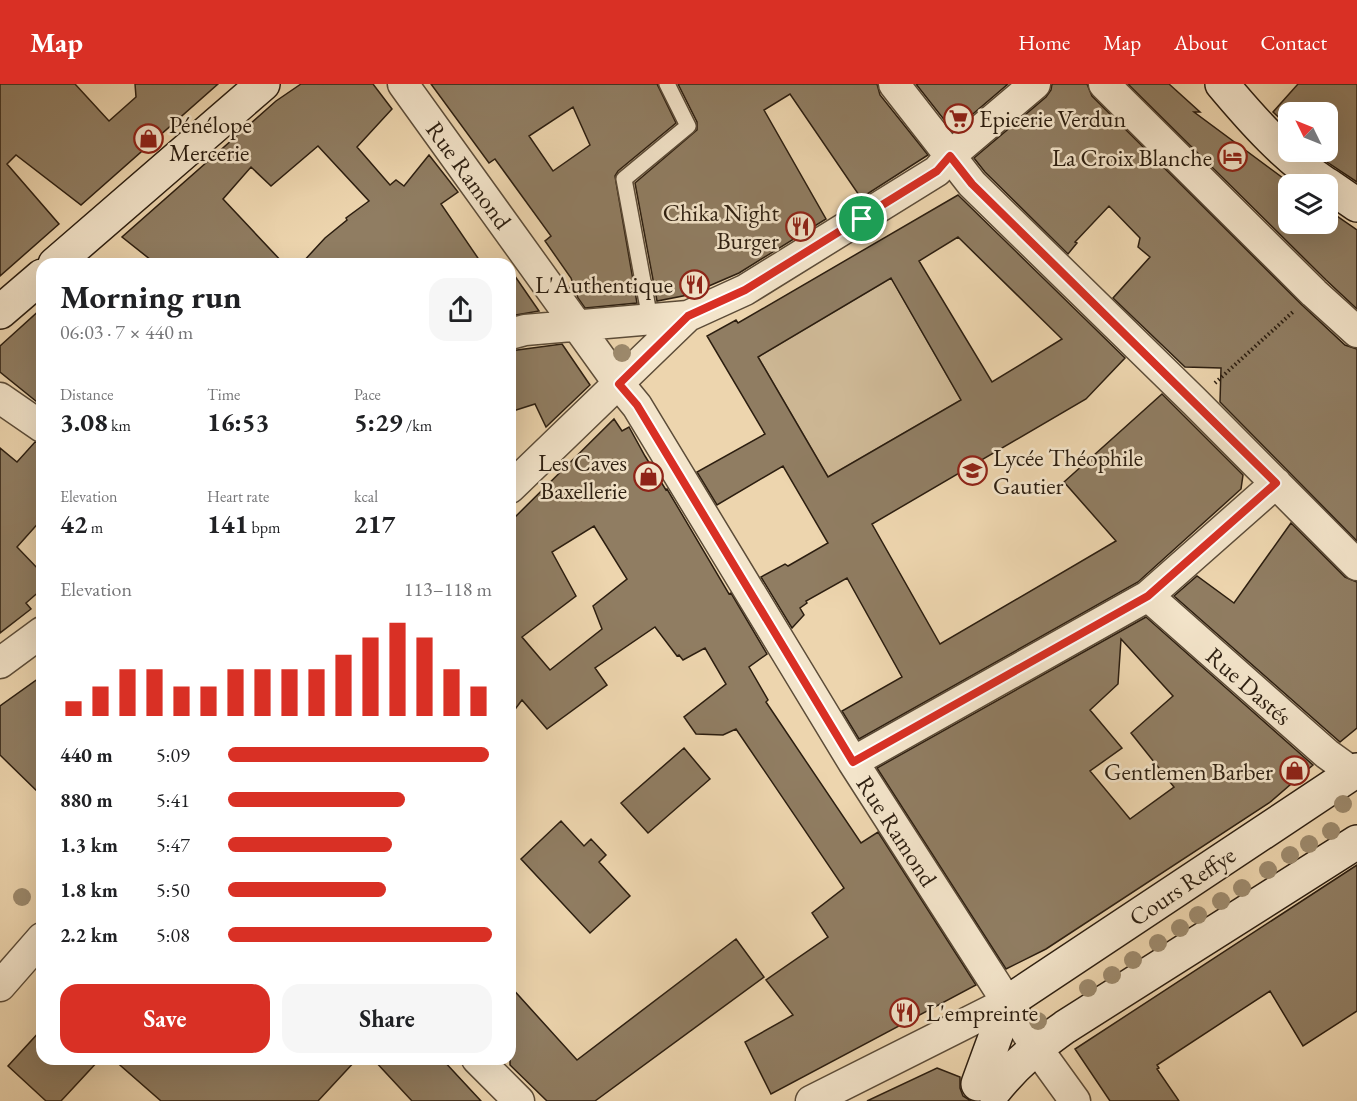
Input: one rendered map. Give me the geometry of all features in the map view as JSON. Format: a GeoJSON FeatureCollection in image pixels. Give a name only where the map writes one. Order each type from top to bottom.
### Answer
{"type":"FeatureCollection","features":[{"type":"Feature","properties":{"kind":"street"},"geometry":{"type":"LineString","coordinates":[[63,258],[263,84]]}},
{"type":"Feature","properties":{"kind":"street","name":"Rue Ramond"},"geometry":{"type":"LineString","coordinates":[[403,84],[619,384],[637,405],[853,762],[1036,1047],[1075,1101]]}},
{"type":"Feature","properties":{"kind":"street"},"geometry":{"type":"LineString","coordinates":[[894,84],[972,184],[1195,402],[1357,565]]}},
{"type":"Feature","properties":{"kind":"street"},"geometry":{"type":"LineString","coordinates":[[516,332],[688,316],[745,290],[937,171],[950,156],[1035,84]]}},
{"type":"Feature","properties":{"kind":"street"},"geometry":{"type":"LineString","coordinates":[[1104,84],[1314,293],[1357,332]]}},
{"type":"Feature","properties":{"kind":"street"},"geometry":{"type":"LineString","coordinates":[[1222,84],[1263,130],[1311,174]]}},
{"type":"Feature","properties":{"kind":"street"},"geometry":{"type":"LineString","coordinates":[[1338,192],[1357,205]]}},
{"type":"Feature","properties":{"kind":"street"},"geometry":{"type":"LineString","coordinates":[[0,312],[36,281]]}},
{"type":"Feature","properties":{"kind":"street"},"geometry":{"type":"LineString","coordinates":[[516,482],[688,316]]}},
{"type":"Feature","properties":{"kind":"street"},"geometry":{"type":"LineString","coordinates":[[0,398],[36,423]]}},
{"type":"Feature","properties":{"kind":"street"},"geometry":{"type":"LineString","coordinates":[[853,762],[1148,596],[1276,483]]}},
{"type":"Feature","properties":{"kind":"street","name":"Rue Dastés"},"geometry":{"type":"LineString","coordinates":[[1148,596],[1327,754],[1355,771]]}},
{"type":"Feature","properties":{"kind":"street"},"geometry":{"type":"LineString","coordinates":[[0,663],[36,636]]}},
{"type":"Feature","properties":{"kind":"street","name":"Cours Reffye"},"geometry":{"type":"LineString","coordinates":[[1008,1002],[1355,771]]}},
{"type":"Feature","properties":{"kind":"street"},"geometry":{"type":"LineString","coordinates":[[1008,1002],[986,1088],[1036,1047],[1357,842]]}},
{"type":"Feature","properties":{"kind":"street"},"geometry":{"type":"LineString","coordinates":[[0,986],[36,945]]}},
{"type":"Feature","properties":{"kind":"street"},"geometry":{"type":"LineString","coordinates":[[811,1101],[1008,1002]]}},
{"type":"Feature","properties":{"kind":"street"},"geometry":{"type":"LineString","coordinates":[[483,1065],[519,1101]]}},
{"type":"Feature","properties":{"kind":"lane"},"geometry":{"type":"LineString","coordinates":[[650,319],[624,179],[688,126],[667,84]]}},
{"type":"Feature","properties":{"kind":"path"},"geometry":{"type":"LineString","coordinates":[[1195,402],[1314,293]]}},
{"type":"Feature","properties":{"kind":"shaded area"},"geometry":{"type":"Polygon","coordinates":[[[891,278],[961,400],[828,477],[758,357],[891,278]]]}},
{"type":"Feature","properties":{"kind":"building"},"geometry":{"type":"Polygon","coordinates":[[[0,84],[75,84],[109,121],[136,97],[135,84],[218,84],[81,205],[16,155],[7,164],[59,224],[0,276],[0,84]]]}},
{"type":"Feature","properties":{"kind":"building"},"geometry":{"type":"Polygon","coordinates":[[[301,84],[373,84],[392,109],[357,147],[390,185],[396,180],[404,186],[429,155],[458,192],[441,204],[478,258],[307,258],[325,238],[347,220],[346,218],[369,201],[318,146],[271,186],[251,167],[223,199],[278,258],[148,258],[122,237],[276,101],[301,84]]]}},
{"type":"Feature","properties":{"kind":"building"},"geometry":{"type":"Polygon","coordinates":[[[431,84],[657,84],[676,123],[618,171],[615,176],[637,303],[585,308],[578,298],[571,278],[545,241],[551,236],[495,159],[489,163],[431,84]],[[573,107],[529,136],[553,171],[590,145],[573,107]]]}},
{"type":"Feature","properties":{"kind":"building"},"geometry":{"type":"Polygon","coordinates":[[[678,84],[877,84],[880,95],[928,155],[861,198],[790,94],[764,110],[826,219],[739,273],[688,295],[657,301],[635,183],[697,130],[697,122],[678,84]]]}},
{"type":"Feature","properties":{"kind":"building"},"geometry":{"type":"Polygon","coordinates":[[[916,84],[1008,84],[953,131],[916,84]]]}},
{"type":"Feature","properties":{"kind":"building"},"geometry":{"type":"Polygon","coordinates":[[[1052,84],[1087,84],[1092,96],[1302,305],[1345,345],[1357,349],[1357,541],[1220,402],[1221,368],[1185,367],[1113,298],[1150,257],[1138,247],[1140,238],[1109,206],[1075,242],[1077,243],[1068,254],[985,172],[974,158],[1046,97],[1052,84]]]}},
{"type":"Feature","properties":{"kind":"building"},"geometry":{"type":"Polygon","coordinates":[[[1128,84],[1169,84],[1200,112],[1194,112],[1278,174],[1278,232],[1128,84]]]}},
{"type":"Feature","properties":{"kind":"building"},"geometry":{"type":"Polygon","coordinates":[[[1298,84],[1357,84],[1357,182],[1327,162],[1338,162],[1338,102],[1282,102],[1298,84]]]}},
{"type":"Feature","properties":{"kind":"building"},"geometry":{"type":"Polygon","coordinates":[[[1278,106],[1278,117],[1273,112],[1278,106]]]}},
{"type":"Feature","properties":{"kind":"building"},"geometry":{"type":"Polygon","coordinates":[[[958,195],[1125,358],[1086,399],[872,524],[940,644],[1116,541],[1064,482],[1162,394],[1243,475],[1241,489],[1138,582],[859,739],[842,711],[902,677],[847,578],[806,601],[807,603],[800,608],[804,615],[792,628],[761,577],[785,564],[788,566],[828,543],[783,466],[717,505],[697,472],[765,434],[707,336],[736,320],[738,323],[958,195]],[[958,237],[919,261],[992,382],[1062,339],[958,237]],[[891,278],[758,357],[828,477],[961,400],[891,278]]]}},
{"type":"Feature","properties":{"kind":"building"},"geometry":{"type":"Polygon","coordinates":[[[1338,217],[1357,230],[1357,309],[1280,234],[1338,234],[1338,217]]]}},
{"type":"Feature","properties":{"kind":"building"},"geometry":{"type":"Polygon","coordinates":[[[516,278],[539,311],[516,315],[516,278]]]}},
{"type":"Feature","properties":{"kind":"building"},"geometry":{"type":"Polygon","coordinates":[[[36,313],[36,401],[0,372],[0,346],[36,313]]]}},
{"type":"Feature","properties":{"kind":"building"},"geometry":{"type":"Polygon","coordinates":[[[562,344],[590,385],[546,427],[535,404],[516,410],[516,350],[562,344]]]}},
{"type":"Feature","properties":{"kind":"building"},"geometry":{"type":"Polygon","coordinates":[[[614,419],[622,431],[629,427],[767,654],[749,667],[768,700],[766,702],[861,843],[878,832],[976,985],[771,1094],[745,1042],[793,1015],[766,980],[828,937],[812,913],[844,888],[736,729],[723,735],[696,734],[684,717],[726,684],[705,648],[683,660],[679,655],[677,656],[655,627],[595,668],[607,685],[547,729],[522,700],[516,708],[516,516],[614,419]],[[594,526],[552,552],[576,596],[522,637],[550,670],[602,629],[593,606],[627,579],[594,526]]]}},
{"type":"Feature","properties":{"kind":"building"},"geometry":{"type":"Polygon","coordinates":[[[36,442],[36,526],[17,547],[36,567],[36,594],[26,603],[31,609],[0,633],[0,448],[17,462],[36,442]]]}},
{"type":"Feature","properties":{"kind":"building"},"geometry":{"type":"Polygon","coordinates":[[[1291,523],[1345,577],[1357,582],[1357,728],[1340,742],[1174,596],[1197,576],[1234,603],[1291,523]]]}},
{"type":"Feature","properties":{"kind":"building"},"geometry":{"type":"Polygon","coordinates":[[[1146,617],[1313,765],[1269,803],[1046,949],[1006,969],[877,768],[1146,617]],[[1121,639],[1118,684],[1090,710],[1122,748],[1090,771],[1130,819],[1174,787],[1131,733],[1173,696],[1121,639]]]}},
{"type":"Feature","properties":{"kind":"building"},"geometry":{"type":"Polygon","coordinates":[[[36,680],[36,790],[0,755],[0,706],[36,680]]]}},
{"type":"Feature","properties":{"kind":"building"},"geometry":{"type":"Polygon","coordinates":[[[684,748],[710,779],[648,833],[621,803],[684,748]]]}},
{"type":"Feature","properties":{"kind":"building"},"geometry":{"type":"Polygon","coordinates":[[[561,821],[584,846],[591,839],[606,855],[599,862],[630,896],[590,933],[521,859],[561,821]]]}},
{"type":"Feature","properties":{"kind":"building"},"geometry":{"type":"Polygon","coordinates":[[[1357,865],[1357,1011],[1303,1046],[1270,991],[1157,1065],[1159,1068],[1157,1069],[1179,1101],[1110,1101],[1075,1049],[1357,865]]]}},
{"type":"Feature","properties":{"kind":"building"},"geometry":{"type":"Polygon","coordinates":[[[736,939],[764,977],[595,1101],[547,1101],[510,1065],[516,1065],[516,993],[577,1060],[736,939]]]}},
{"type":"Feature","properties":{"kind":"building"},"geometry":{"type":"Polygon","coordinates":[[[36,1036],[36,1065],[94,1065],[61,1101],[46,1101],[8,1066],[36,1036]]]}},
{"type":"Feature","properties":{"kind":"building"},"geometry":{"type":"Polygon","coordinates":[[[120,1065],[351,1065],[318,1101],[161,1101],[120,1065]]]}},
{"type":"Feature","properties":{"kind":"building"},"geometry":{"type":"Polygon","coordinates":[[[379,1065],[448,1065],[481,1101],[412,1101],[379,1065]]]}},
{"type":"Feature","properties":{"kind":"building"},"geometry":{"type":"Polygon","coordinates":[[[937,1068],[960,1077],[963,1096],[971,1101],[867,1101],[937,1068]]]}},
{"type":"Feature","properties":{"kind":"place","name":"Epicerie Verdun"},"geometry":{"type":"Point","coordinates":[958,118]}},
{"type":"Feature","properties":{"kind":"place","name":"Pénélope Mercerie"},"geometry":{"type":"Point","coordinates":[148,138]}},
{"type":"Feature","properties":{"kind":"place","name":"La Croix Blanche"},"geometry":{"type":"Point","coordinates":[1233,157]}},
{"type":"Feature","properties":{"kind":"place","name":"Chika Night Burger"},"geometry":{"type":"Point","coordinates":[800,226]}},
{"type":"Feature","properties":{"kind":"place","name":"L'Authentique"},"geometry":{"type":"Point","coordinates":[694,284]}},
{"type":"Feature","properties":{"kind":"place","name":"Lycée Théophile Gautier"},"geometry":{"type":"Point","coordinates":[972,471]}},
{"type":"Feature","properties":{"kind":"place","name":"Les Caves Baxellerie"},"geometry":{"type":"Point","coordinates":[648,476]}},
{"type":"Feature","properties":{"kind":"place","name":"Gentlemen Barber"},"geometry":{"type":"Point","coordinates":[1294,771]}},
{"type":"Feature","properties":{"kind":"place","name":"L'empreinte"},"geometry":{"type":"Point","coordinates":[905,1012]}},
{"type":"Feature","properties":{"kind":"route"},"geometry":{"type":"LineString","coordinates":[[950,156],[972,184],[1276,483],[1148,596],[853,762],[637,405],[619,384],[688,316],[745,290],[862,219],[937,171],[950,156]]}}]}
